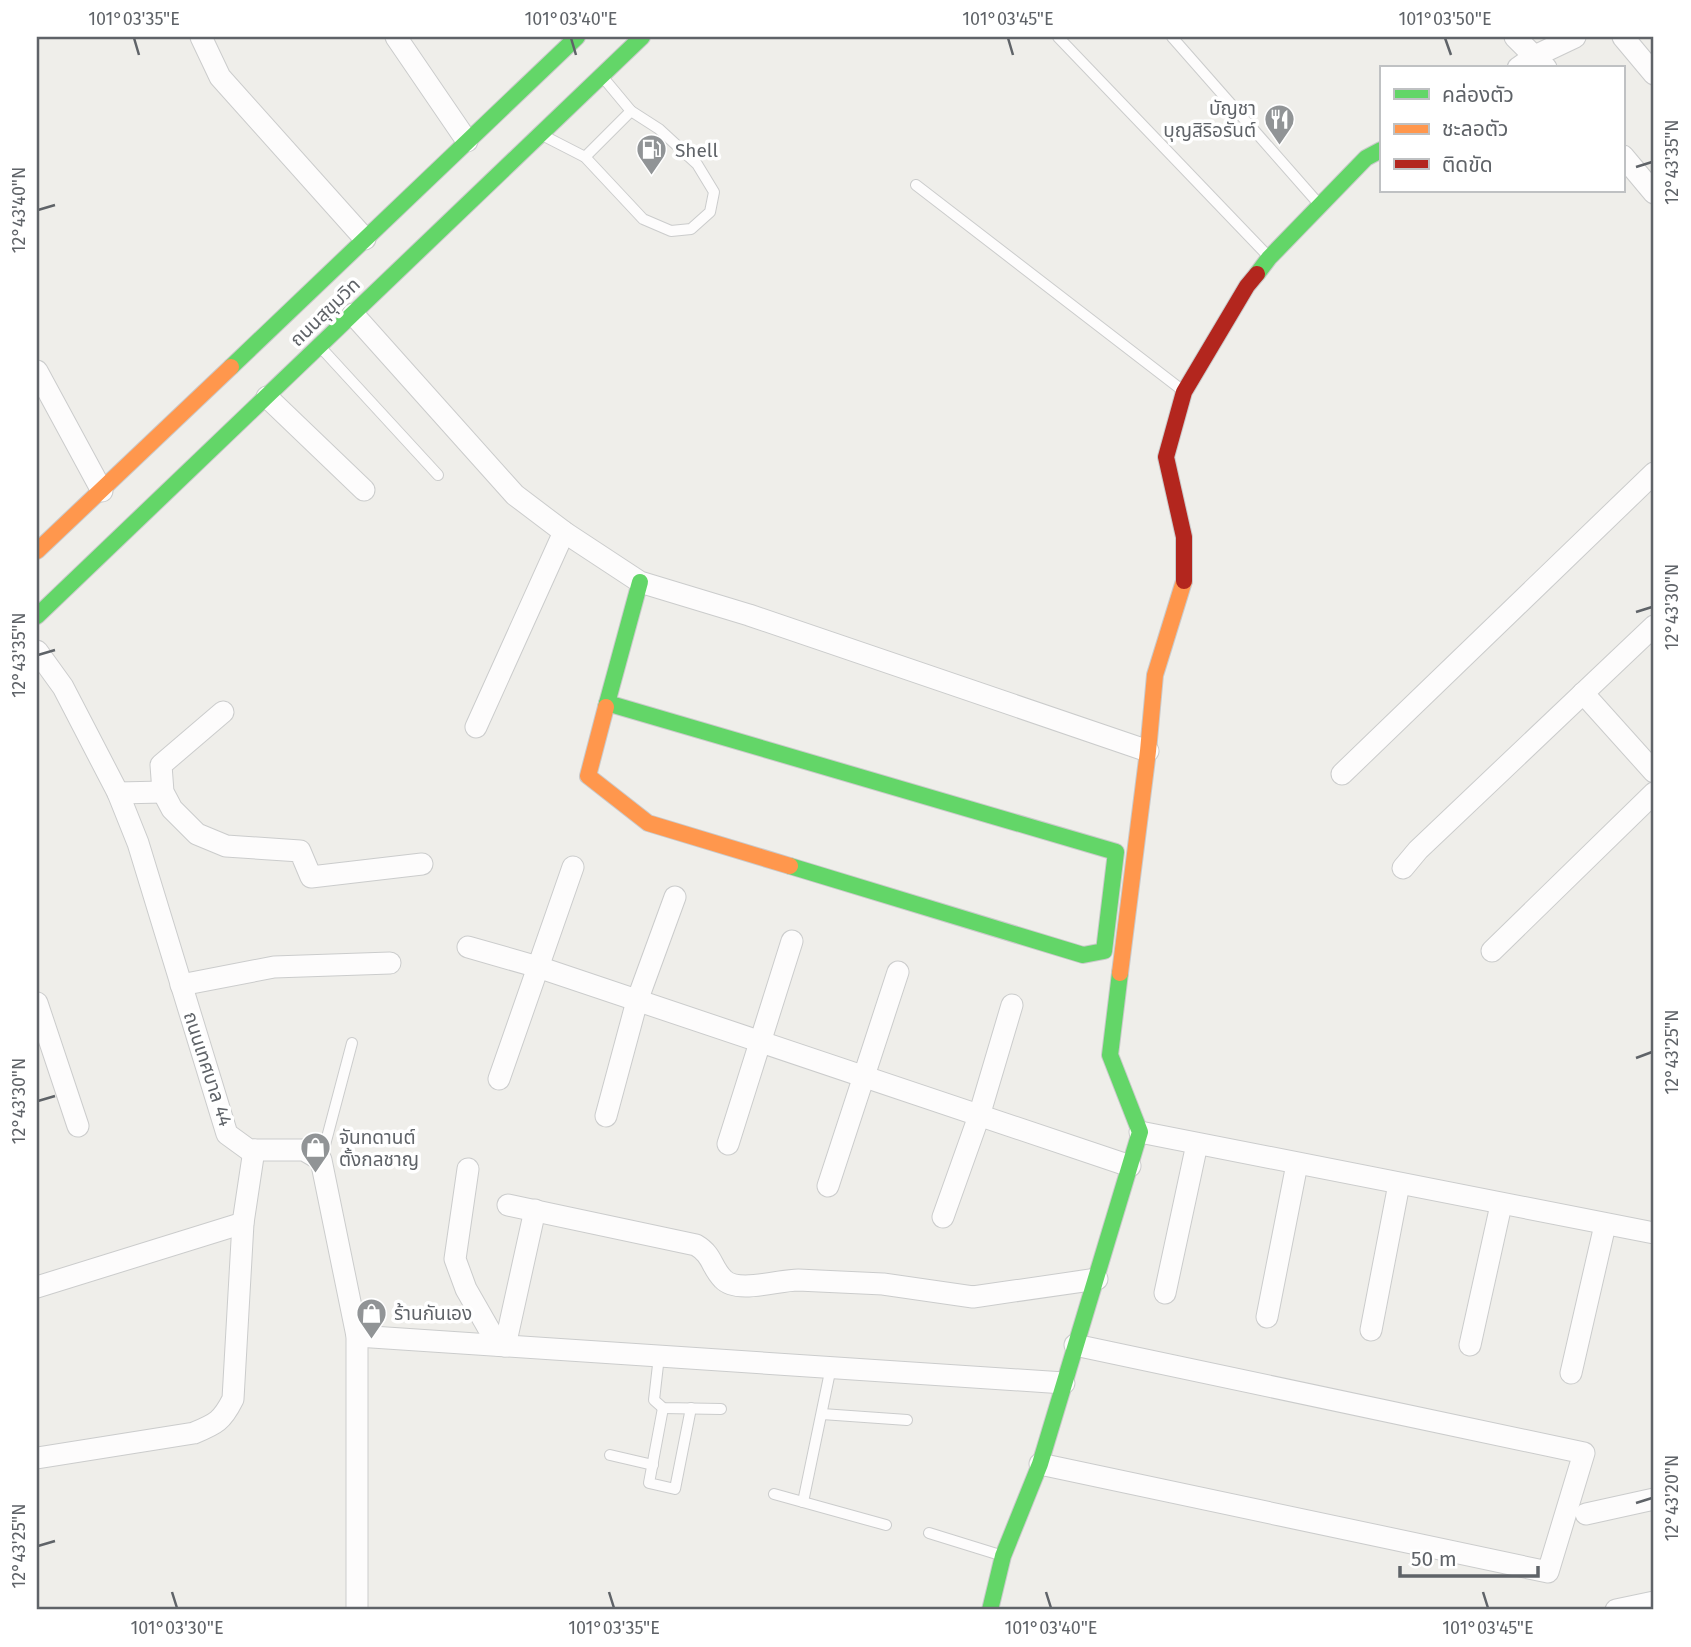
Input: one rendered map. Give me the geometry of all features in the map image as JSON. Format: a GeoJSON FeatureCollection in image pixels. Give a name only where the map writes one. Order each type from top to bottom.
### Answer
{"type":"FeatureCollection","features":[{"type":"Feature","properties":{"kind":"main road","name":"ถนนสุขุมวิท"},"geometry":{"type":"LineString","coordinates":[[37,551],[577,37]]}},
{"type":"Feature","properties":{"kind":"main road","name":"ถนนสุขุมวิท"},"geometry":{"type":"LineString","coordinates":[[37,616],[642,37]]}},
{"type":"Feature","properties":{"kind":"main road"},"geometry":{"type":"LineString","coordinates":[[990,1610],[1003,1556],[1040,1464],[1140,1132],[1110,1055],[1155,675],[1185,579],[1184,537],[1166,457],[1184,392],[1247,286],[1269,258],[1366,158],[1380,151]]}},
{"type":"Feature","properties":{"kind":"main road"},"geometry":{"type":"LineString","coordinates":[[607,703],[1116,852],[1104,951],[1083,955],[648,823],[588,776],[607,703],[640,582]]}},
{"type":"Feature","properties":{"kind":"street"},"geometry":{"type":"LineString","coordinates":[[201,37],[220,77],[365,239]]}},
{"type":"Feature","properties":{"kind":"street"},"geometry":{"type":"LineString","coordinates":[[396,37],[467,141]]}},
{"type":"Feature","properties":{"kind":"street"},"geometry":{"type":"LineString","coordinates":[[545,37],[558,55]]}},
{"type":"Feature","properties":{"kind":"street"},"geometry":{"type":"LineString","coordinates":[[1515,37],[1533,64],[1575,37]]}},
{"type":"Feature","properties":{"kind":"street"},"geometry":{"type":"LineString","coordinates":[[1623,37],[1654,74]]}},
{"type":"Feature","properties":{"kind":"street"},"geometry":{"type":"LineString","coordinates":[[1624,157],[1654,193]]}},
{"type":"Feature","properties":{"kind":"street"},"geometry":{"type":"LineString","coordinates":[[353,314],[515,495],[564,532],[640,582],[749,615],[1148,751]]}},
{"type":"Feature","properties":{"kind":"street"},"geometry":{"type":"LineString","coordinates":[[37,371],[102,491]]}},
{"type":"Feature","properties":{"kind":"street"},"geometry":{"type":"LineString","coordinates":[[267,397],[364,490]]}},
{"type":"Feature","properties":{"kind":"street"},"geometry":{"type":"LineString","coordinates":[[1342,774],[1654,473]]}},
{"type":"Feature","properties":{"kind":"street"},"geometry":{"type":"LineString","coordinates":[[476,727],[564,532]]}},
{"type":"Feature","properties":{"kind":"street"},"geometry":{"type":"LineString","coordinates":[[1403,867],[1654,626]]}},
{"type":"Feature","properties":{"kind":"street","name":"ถนนเทศบาล 44"},"geometry":{"type":"LineString","coordinates":[[37,651],[63,687],[118,793],[138,843],[227,1134],[249,1150],[254,1150]]}},
{"type":"Feature","properties":{"kind":"street"},"geometry":{"type":"LineString","coordinates":[[1583,693],[1654,772]]}},
{"type":"Feature","properties":{"kind":"street"},"geometry":{"type":"LineString","coordinates":[[223,712],[161,765],[163,792],[172,809],[197,834],[226,846],[300,851],[310,877],[422,864]]}},
{"type":"Feature","properties":{"kind":"street"},"geometry":{"type":"LineString","coordinates":[[118,793],[163,792]]}},
{"type":"Feature","properties":{"kind":"street"},"geometry":{"type":"LineString","coordinates":[[1492,951],[1654,793]]}},
{"type":"Feature","properties":{"kind":"street"},"geometry":{"type":"LineString","coordinates":[[499,1079],[573,867]]}},
{"type":"Feature","properties":{"kind":"street"},"geometry":{"type":"LineString","coordinates":[[606,1116],[637,1001],[675,897]]}},
{"type":"Feature","properties":{"kind":"street"},"geometry":{"type":"LineString","coordinates":[[728,1144],[792,941]]}},
{"type":"Feature","properties":{"kind":"street"},"geometry":{"type":"LineString","coordinates":[[468,947],[538,967],[1130,1166]]}},
{"type":"Feature","properties":{"kind":"street"},"geometry":{"type":"LineString","coordinates":[[181,985],[274,967],[390,963]]}},
{"type":"Feature","properties":{"kind":"street"},"geometry":{"type":"LineString","coordinates":[[828,1186],[898,972]]}},
{"type":"Feature","properties":{"kind":"street"},"geometry":{"type":"LineString","coordinates":[[37,1003],[78,1126]]}},
{"type":"Feature","properties":{"kind":"street"},"geometry":{"type":"LineString","coordinates":[[943,1217],[979,1116],[1013,1005]]}},
{"type":"Feature","properties":{"kind":"street"},"geometry":{"type":"LineString","coordinates":[[1140,1132],[1654,1233]]}},
{"type":"Feature","properties":{"kind":"street"},"geometry":{"type":"LineString","coordinates":[[1165,1293],[1197,1144]]}},
{"type":"Feature","properties":{"kind":"street"},"geometry":{"type":"LineString","coordinates":[[37,1458],[194,1433],[214,1425],[225,1416],[233,1399],[243,1223],[254,1150],[304,1150],[321,1160],[357,1336],[357,1610]]}},
{"type":"Feature","properties":{"kind":"street"},"geometry":{"type":"LineString","coordinates":[[1267,1317],[1297,1164]]}},
{"type":"Feature","properties":{"kind":"street"},"geometry":{"type":"LineString","coordinates":[[468,1169],[455,1259],[466,1289],[502,1346]]}},
{"type":"Feature","properties":{"kind":"street"},"geometry":{"type":"LineString","coordinates":[[1371,1330],[1399,1184]]}},
{"type":"Feature","properties":{"kind":"street"},"geometry":{"type":"LineString","coordinates":[[508,1205],[696,1245],[706,1251],[721,1278],[730,1285],[743,1287],[798,1280],[883,1284],[974,1297],[1097,1279]]}},
{"type":"Feature","properties":{"kind":"street"},"geometry":{"type":"LineString","coordinates":[[1469,1345],[1501,1205]]}},
{"type":"Feature","properties":{"kind":"street"},"geometry":{"type":"LineString","coordinates":[[502,1346],[535,1210]]}},
{"type":"Feature","properties":{"kind":"street"},"geometry":{"type":"LineString","coordinates":[[37,1287],[243,1223]]}},
{"type":"Feature","properties":{"kind":"street"},"geometry":{"type":"LineString","coordinates":[[1571,1373],[1605,1225]]}},
{"type":"Feature","properties":{"kind":"street"},"geometry":{"type":"LineString","coordinates":[[357,1336],[1064,1383]]}},
{"type":"Feature","properties":{"kind":"street"},"geometry":{"type":"LineString","coordinates":[[1040,1464],[1548,1572],[1584,1453],[1075,1345]]}},
{"type":"Feature","properties":{"kind":"street"},"geometry":{"type":"LineString","coordinates":[[1586,1514],[1654,1499]]}},
{"type":"Feature","properties":{"kind":"street"},"geometry":{"type":"LineString","coordinates":[[1615,1610],[1654,1602]]}},
{"type":"Feature","properties":{"kind":"lane"},"geometry":{"type":"LineString","coordinates":[[1058,37],[1269,258]]}},
{"type":"Feature","properties":{"kind":"lane"},"geometry":{"type":"LineString","coordinates":[[1172,37],[1321,207]]}},
{"type":"Feature","properties":{"kind":"lane"},"geometry":{"type":"LineString","coordinates":[[540,134],[585,158],[643,219],[671,231],[691,229],[710,212],[714,192],[697,164],[659,129],[631,111],[601,76]]}},
{"type":"Feature","properties":{"kind":"lane"},"geometry":{"type":"LineString","coordinates":[[585,158],[631,111]]}},
{"type":"Feature","properties":{"kind":"lane"},"geometry":{"type":"LineString","coordinates":[[916,185],[1184,392]]}},
{"type":"Feature","properties":{"kind":"lane"},"geometry":{"type":"LineString","coordinates":[[320,346],[438,475]]}},
{"type":"Feature","properties":{"kind":"lane"},"geometry":{"type":"LineString","coordinates":[[321,1160],[352,1043]]}},
{"type":"Feature","properties":{"kind":"lane"},"geometry":{"type":"LineString","coordinates":[[659,1356],[654,1400],[663,1408],[720,1409]]}},
{"type":"Feature","properties":{"kind":"lane"},"geometry":{"type":"LineString","coordinates":[[803,1502],[831,1367]]}},
{"type":"Feature","properties":{"kind":"lane"},"geometry":{"type":"LineString","coordinates":[[663,1408],[649,1483],[675,1489],[691,1408]]}},
{"type":"Feature","properties":{"kind":"lane"},"geometry":{"type":"LineString","coordinates":[[822,1414],[907,1420]]}},
{"type":"Feature","properties":{"kind":"lane"},"geometry":{"type":"LineString","coordinates":[[610,1455],[653,1465]]}},
{"type":"Feature","properties":{"kind":"lane"},"geometry":{"type":"LineString","coordinates":[[774,1493],[886,1525]]}},
{"type":"Feature","properties":{"kind":"lane"},"geometry":{"type":"LineString","coordinates":[[929,1533],[1003,1556]]}},
{"type":"Feature","properties":{"kind":"traffic: fast"},"geometry":{"type":"LineString","coordinates":[[231,367],[577,37]]}},
{"type":"Feature","properties":{"kind":"traffic: fast"},"geometry":{"type":"LineString","coordinates":[[37,616],[642,37]]}},
{"type":"Feature","properties":{"kind":"traffic: fast"},"geometry":{"type":"LineString","coordinates":[[1257,274],[1269,258],[1366,158],[1380,151]]}},
{"type":"Feature","properties":{"kind":"traffic: fast"},"geometry":{"type":"LineString","coordinates":[[606,707],[640,582]]}},
{"type":"Feature","properties":{"kind":"traffic: fast"},"geometry":{"type":"LineString","coordinates":[[607,703],[1116,852],[1104,951],[1083,955],[790,866]]}},
{"type":"Feature","properties":{"kind":"traffic: fast"},"geometry":{"type":"LineString","coordinates":[[990,1610],[1003,1556],[1040,1464],[1140,1132],[1110,1055],[1120,973]]}},
{"type":"Feature","properties":{"kind":"traffic: slow"},"geometry":{"type":"LineString","coordinates":[[37,551],[231,367]]}},
{"type":"Feature","properties":{"kind":"traffic: slow"},"geometry":{"type":"LineString","coordinates":[[1120,973],[1155,675],[1184,581]]}},
{"type":"Feature","properties":{"kind":"traffic: slow"},"geometry":{"type":"LineString","coordinates":[[606,707],[588,776],[648,823],[790,866]]}},
{"type":"Feature","properties":{"kind":"traffic: jam"},"geometry":{"type":"LineString","coordinates":[[1184,581],[1184,537],[1166,457],[1184,392],[1247,286],[1257,274]]}},
{"type":"Feature","properties":{"kind":"place","name":"บัญชา บุญสิริอรันต์"},"geometry":{"type":"Point","coordinates":[1279,146]}},
{"type":"Feature","properties":{"kind":"place","name":"Shell"},"geometry":{"type":"Point","coordinates":[652,177]}},
{"type":"Feature","properties":{"kind":"place","name":"จันทดานต์ ตั้งกลชาญ"},"geometry":{"type":"Point","coordinates":[316,1175]}},
{"type":"Feature","properties":{"kind":"place","name":"ร้านกันเอง"},"geometry":{"type":"Point","coordinates":[371,1340]}}]}
